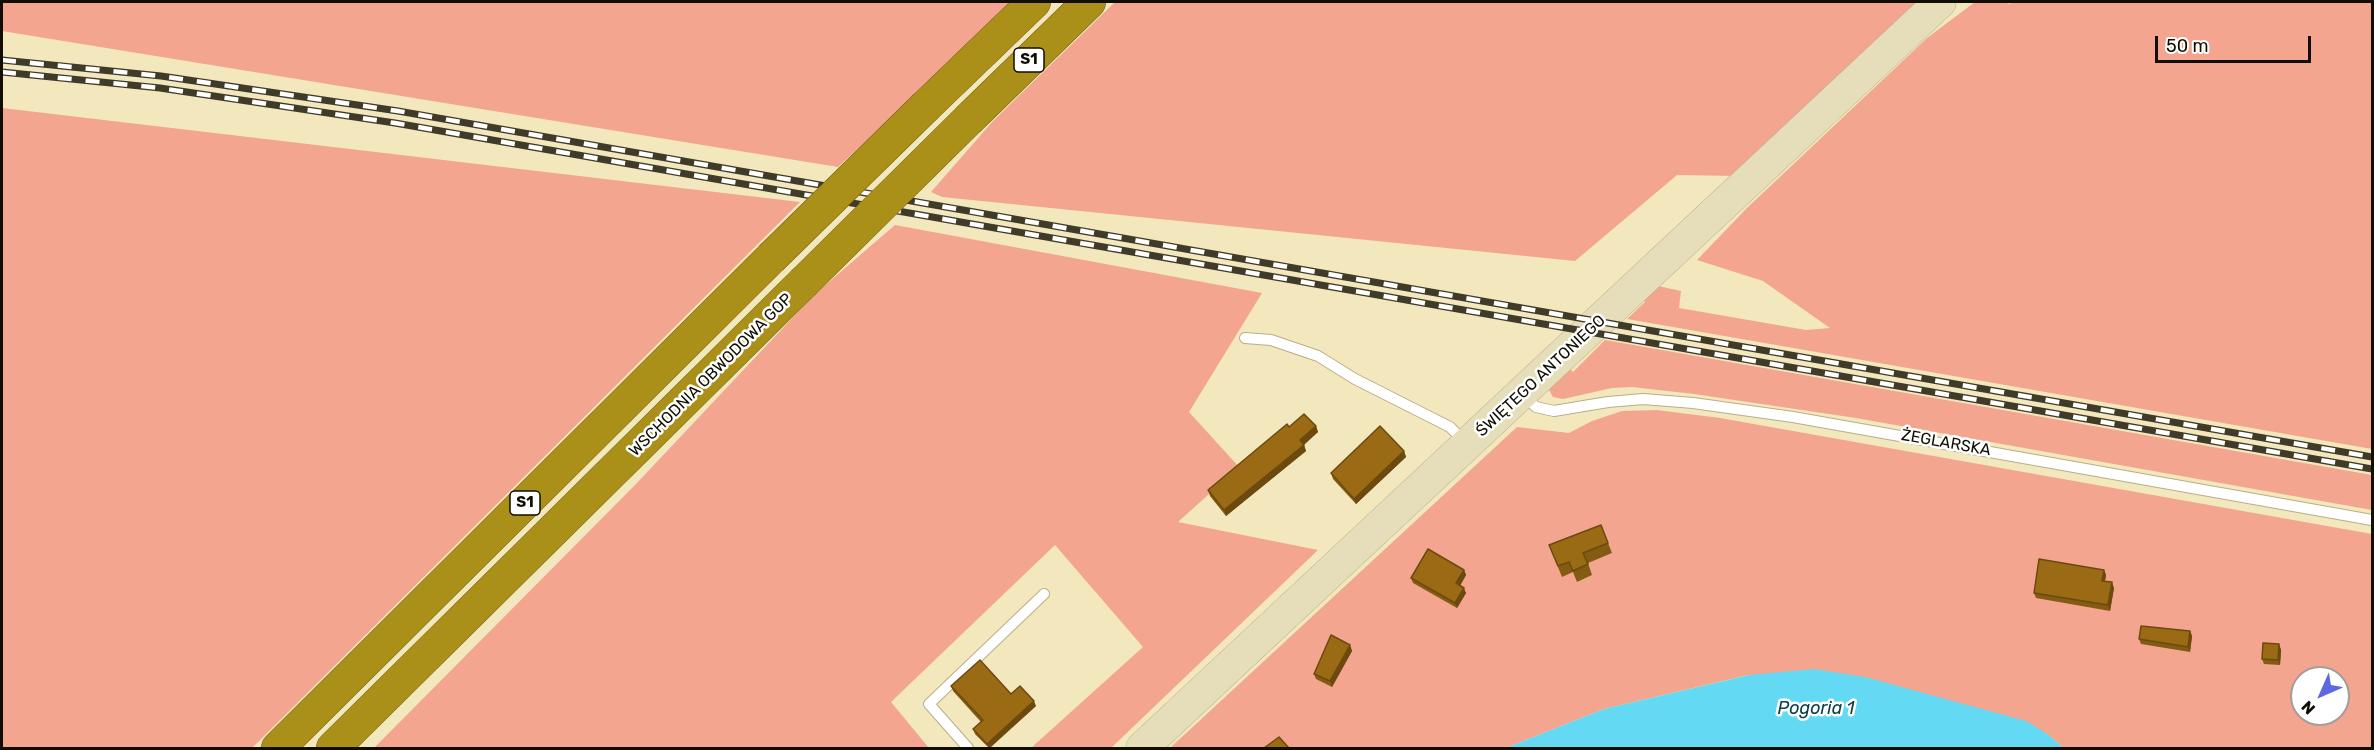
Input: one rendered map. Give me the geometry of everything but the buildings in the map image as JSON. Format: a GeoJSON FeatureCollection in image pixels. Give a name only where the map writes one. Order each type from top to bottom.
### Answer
{"type":"FeatureCollection","features":[{"type":"Feature","properties":{"kind":"highway","name":"S1"},"geometry":{"type":"LineString","coordinates":[[278,748],[771,258],[1034,2]]}},
{"type":"Feature","properties":{"kind":"highway","name":"WSCHODNIA OBWODOWA GOP"},"geometry":{"type":"LineString","coordinates":[[333,748],[1089,2]]}},
{"type":"Feature","properties":{"kind":"street","name":"ŚWIĘTEGO ANTONIEGO"},"geometry":{"type":"LineString","coordinates":[[1142,748],[1940,2]]}},
{"type":"Feature","properties":{"kind":"lane"},"geometry":{"type":"LineString","coordinates":[[1245,338],[1271,340],[1318,356],[1355,379],[1450,427],[1468,445]]}},
{"type":"Feature","properties":{"kind":"lane","name":"ŻEGLARSKA"},"geometry":{"type":"LineString","coordinates":[[1521,394],[1536,407],[1554,411],[1643,399],[1782,415],[2373,520]]}},
{"type":"Feature","properties":{"kind":"lane"},"geometry":{"type":"LineString","coordinates":[[968,748],[929,704],[1044,594]]}},
{"type":"Feature","properties":{"kind":"shaded area"},"geometry":{"type":"Polygon","coordinates":[[[2,2],[1011,2],[925,87],[838,167],[2,31],[2,2]]]}},
{"type":"Feature","properties":{"kind":"shaded area"},"geometry":{"type":"Polygon","coordinates":[[[1115,2],[1921,2],[1737,176],[1677,175],[1575,261],[942,197],[931,192],[993,121],[1115,2]]]}},
{"type":"Feature","properties":{"kind":"shaded area"},"geometry":{"type":"Polygon","coordinates":[[[1975,2],[2007,2],[2009,4],[2012,2],[2372,2],[2372,449],[1627,319],[1645,302],[1640,296],[1658,286],[1681,291],[1679,308],[1806,330],[1830,328],[1763,281],[1697,260],[1747,208],[1927,38],[1975,2]]]}},
{"type":"Feature","properties":{"kind":"shaded area"},"geometry":{"type":"Polygon","coordinates":[[[2,108],[800,202],[252,748],[2,748],[2,108]]]}},
{"type":"Feature","properties":{"kind":"shaded area"},"geometry":{"type":"Polygon","coordinates":[[[895,225],[1262,293],[1189,412],[1239,467],[1178,522],[1318,550],[1111,748],[1031,748],[1143,647],[1055,545],[891,702],[929,748],[374,748],[636,484],[815,294],[895,225]]]}},
{"type":"Feature","properties":{"kind":"shaded area"},"geometry":{"type":"Polygon","coordinates":[[[1605,340],[2372,475],[2372,510],[1856,418],[1694,394],[1632,387],[1612,388],[1563,399],[1553,397],[1549,385],[1567,366],[1573,372],[1605,340]]]}},
{"type":"Feature","properties":{"kind":"shaded area"},"geometry":{"type":"Polygon","coordinates":[[[1657,410],[1720,418],[2372,534],[2372,748],[2064,748],[2046,733],[1748,675],[1604,709],[1506,748],[1170,748],[1517,427],[1569,433],[1592,421],[1622,411],[1657,410]]]}},
{"type":"Feature","properties":{"kind":"water","name":"Pogoria 1"},"geometry":{"type":"Polygon","coordinates":[[[1814,669],[1865,677],[2026,721],[2046,733],[2064,748],[1506,748],[1604,709],[1749,675],[1814,669]]]}},
{"type":"Feature","properties":{"kind":"railway"},"geometry":{"type":"LineString","coordinates":[[2,60],[161,76],[398,111],[2372,457]]}},
{"type":"Feature","properties":{"kind":"railway"},"geometry":{"type":"LineString","coordinates":[[2,72],[160,88],[395,123],[2372,469]]}}]}
